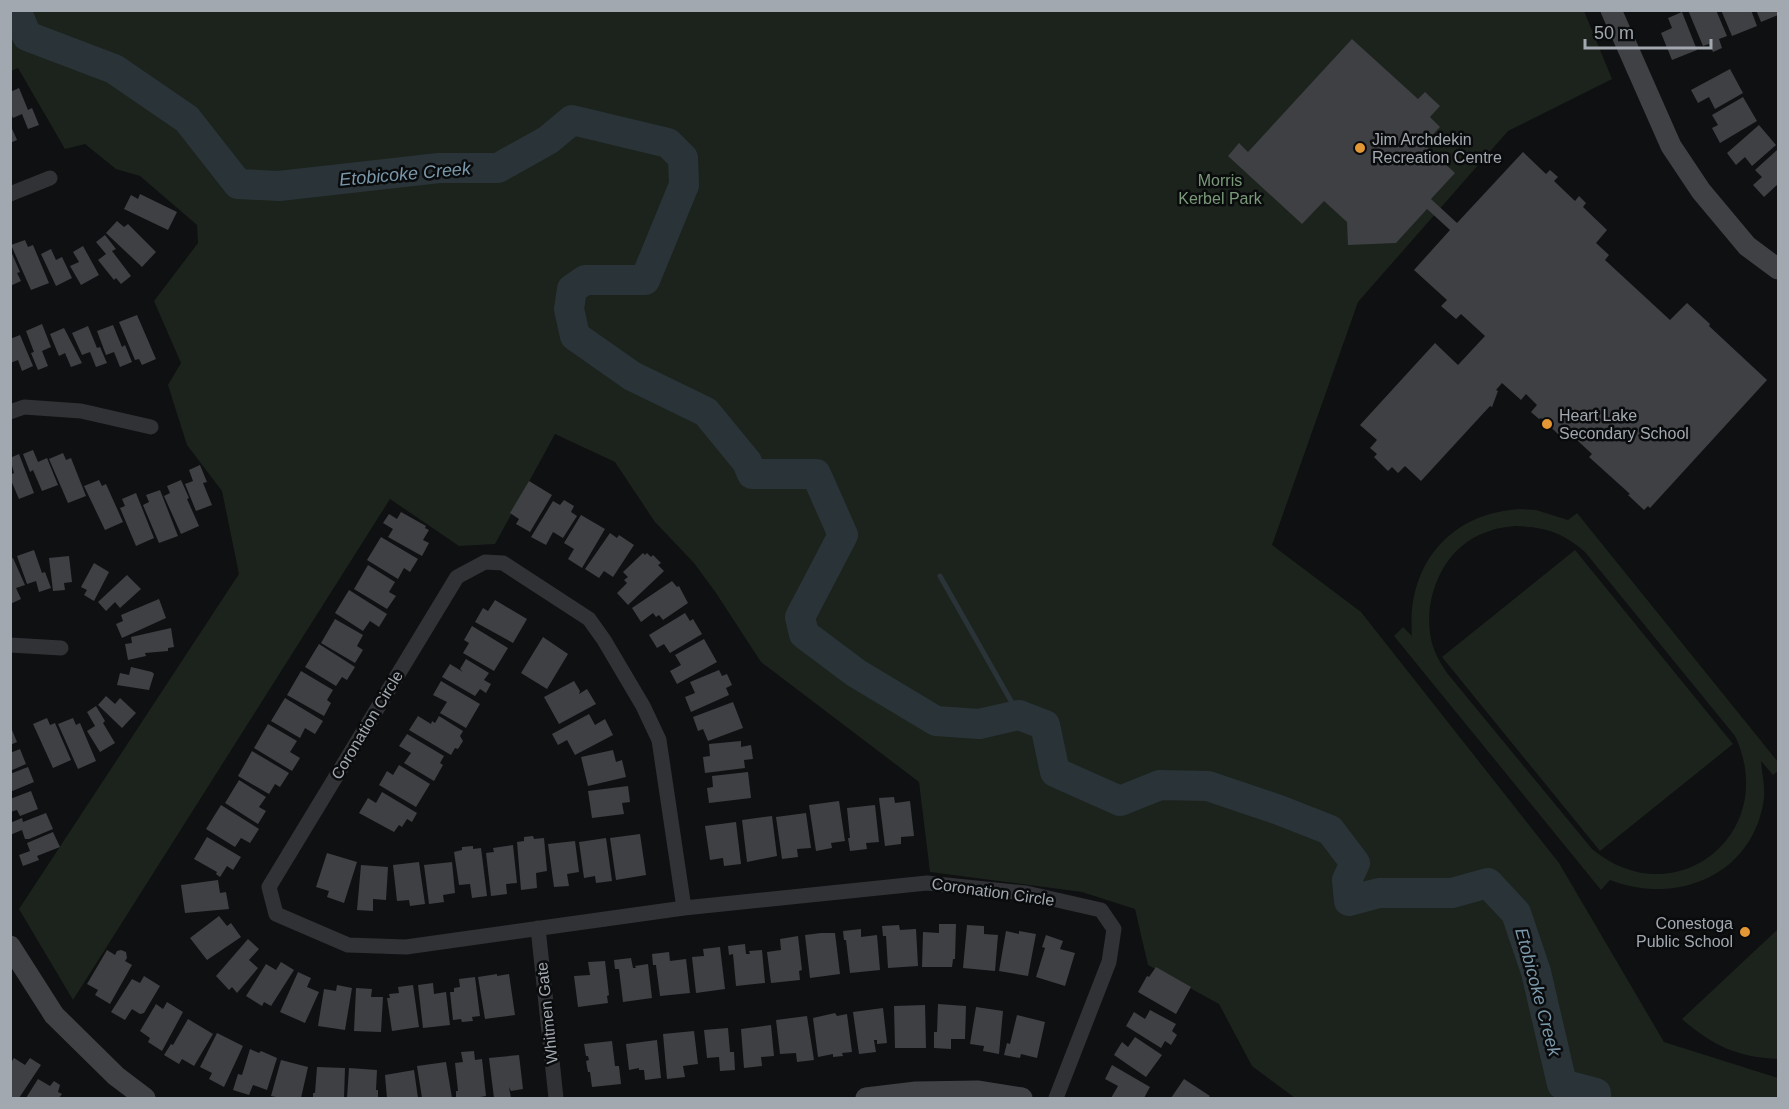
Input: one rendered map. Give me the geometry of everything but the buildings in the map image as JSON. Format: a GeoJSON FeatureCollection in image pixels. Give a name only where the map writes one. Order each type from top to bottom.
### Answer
{"type":"FeatureCollection","features":[{"type":"Feature","properties":{"kind":"street"},"geometry":{"type":"LineString","coordinates":[[1611,10],[1671,146],[1701,191],[1747,246],[1779,269]]}},
{"type":"Feature","properties":{"kind":"street"},"geometry":{"type":"LineString","coordinates":[[10,194],[50,178]]}},
{"type":"Feature","properties":{"kind":"street"},"geometry":{"type":"LineString","coordinates":[[10,412],[24,407],[81,411],[151,427]]}},
{"type":"Feature","properties":{"kind":"street","name":"Coronation Circle"},"geometry":{"type":"LineString","coordinates":[[684,908],[659,740],[643,706],[589,619],[503,562],[485,562],[457,577],[268,887],[276,914],[348,945],[406,947],[684,908],[927,883],[1026,893],[1101,910],[1114,929],[1109,962],[1056,1098]]}},
{"type":"Feature","properties":{"kind":"street"},"geometry":{"type":"LineString","coordinates":[[10,645],[61,648]]}},
{"type":"Feature","properties":{"kind":"street","name":"Whitmen Gate"},"geometry":{"type":"LineString","coordinates":[[538,928],[556,1098]]}},
{"type":"Feature","properties":{"kind":"street"},"geometry":{"type":"LineString","coordinates":[[10,946],[54,1015],[116,1076],[145,1098]]}},
{"type":"Feature","properties":{"kind":"street"},"geometry":{"type":"LineString","coordinates":[[866,1098],[916,1092],[977,1091],[1022,1098]]}},
{"type":"Feature","properties":{"kind":"green space","name":"Morris Kerbel Park"},"geometry":{"type":"Polygon","coordinates":[[[10,11],[1584,11],[1612,79],[1508,131],[1358,302],[1272,545],[1361,612],[1559,863],[1664,1042],[1778,1078],[1778,1098],[1295,1098],[1252,1066],[1219,1004],[1148,965],[1135,909],[1082,892],[930,872],[919,782],[761,662],[716,593],[694,563],[655,522],[615,462],[555,434],[495,544],[459,546],[390,499],[73,1000],[19,909],[239,574],[222,491],[187,445],[168,385],[181,363],[154,301],[198,243],[197,225],[140,176],[116,169],[85,144],[65,149],[18,68],[11,71],[10,11]]]}},
{"type":"Feature","properties":{"kind":"green space"},"geometry":{"type":"Polygon","coordinates":[[[1520,509],[1536,510],[1568,520],[1577,513],[1778,762],[1778,771],[1773,775],[1761,761],[1764,798],[1757,825],[1745,847],[1729,865],[1708,878],[1686,886],[1661,889],[1635,887],[1610,880],[1601,890],[1394,636],[1403,627],[1412,636],[1412,611],[1416,587],[1425,566],[1437,548],[1453,532],[1472,521],[1495,513],[1520,509]],[[1505,527],[1487,532],[1458,549],[1447,562],[1433,593],[1430,609],[1429,626],[1436,655],[1447,673],[1592,849],[1624,868],[1656,874],[1686,869],[1712,855],[1732,833],[1744,804],[1745,772],[1735,736],[1585,552],[1561,535],[1544,529],[1505,527]]]}},
{"type":"Feature","properties":{"kind":"green space"},"geometry":{"type":"Polygon","coordinates":[[[1575,550],[1733,744],[1600,851],[1442,657],[1575,550]]]}},
{"type":"Feature","properties":{"kind":"green space"},"geometry":{"type":"Polygon","coordinates":[[[1777,930],[1778,1059],[1750,1056],[1726,1048],[1704,1036],[1682,1019],[1777,930]]]}},
{"type":"Feature","properties":{"kind":"waterway","name":"Etobicoke Creek"},"geometry":{"type":"LineString","coordinates":[[16,10],[27,36],[114,69],[187,119],[238,184],[279,186],[439,168],[498,168],[548,140],[572,120],[668,143],[683,158],[684,185],[645,280],[585,280],[572,289],[569,309],[575,336],[632,376],[706,412],[747,462],[752,474],[816,474],[843,535],[800,617],[804,634],[856,673],[936,721],[979,724],[1019,715],[1045,725],[1055,772],[1120,801],[1160,785],[1208,786],[1330,830],[1355,863],[1347,880],[1349,901],[1379,893],[1452,893],[1488,883],[1516,913],[1536,972],[1562,1084],[1596,1093],[1596,1098]]}},
{"type":"Feature","properties":{"kind":"waterway"},"geometry":{"type":"LineString","coordinates":[[940,576],[1019,715]]}},
{"type":"Feature","properties":{"kind":"place","name":"Jim Archdekin Recreation Centre"},"geometry":{"type":"Point","coordinates":[1360,148]}},
{"type":"Feature","properties":{"kind":"place","name":"Heart Lake Secondary School"},"geometry":{"type":"Point","coordinates":[1547,424]}},
{"type":"Feature","properties":{"kind":"place","name":"Conestoga Public School"},"geometry":{"type":"Point","coordinates":[1745,932]}}]}
